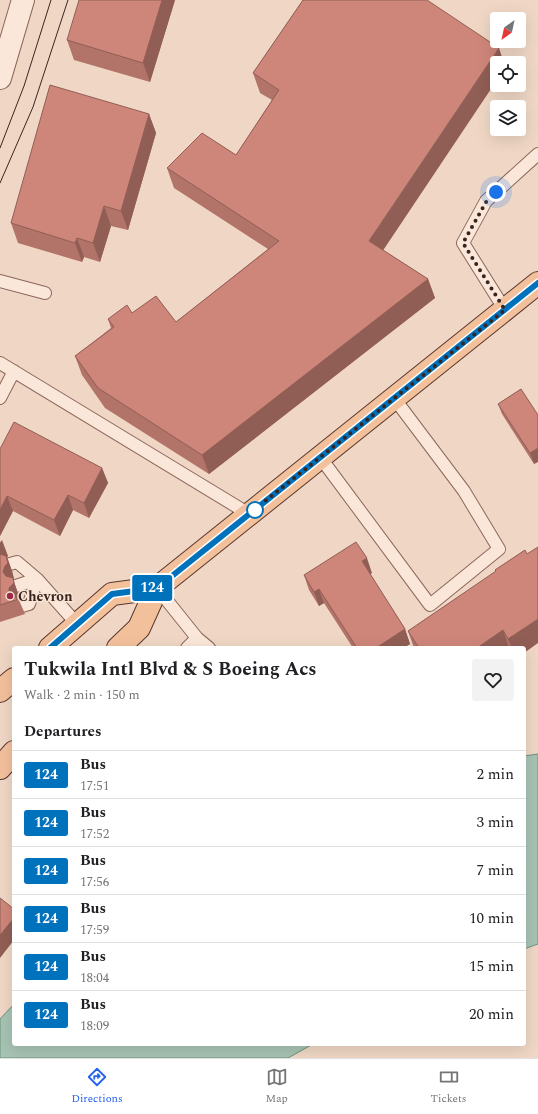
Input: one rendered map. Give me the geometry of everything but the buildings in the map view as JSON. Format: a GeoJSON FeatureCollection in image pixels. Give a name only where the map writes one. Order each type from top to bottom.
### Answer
{"type":"FeatureCollection","features":[{"type":"Feature","properties":{"kind":"main road"},"geometry":{"type":"LineString","coordinates":[[120,646],[139,628],[157,588],[505,310],[536,288]]}},
{"type":"Feature","properties":{"kind":"main road"},"geometry":{"type":"LineString","coordinates":[[52,646],[112,594],[157,588]]}},
{"type":"Feature","properties":{"kind":"main road"},"geometry":{"type":"LineString","coordinates":[[0,692],[12,681]]}},
{"type":"Feature","properties":{"kind":"main road"},"geometry":{"type":"LineString","coordinates":[[0,768],[12,754]]}},
{"type":"Feature","properties":{"kind":"street"},"geometry":{"type":"LineString","coordinates":[[0,78],[23,0]]}},
{"type":"Feature","properties":{"kind":"lane"},"geometry":{"type":"LineString","coordinates":[[505,310],[463,243],[486,202],[538,154]]}},
{"type":"Feature","properties":{"kind":"lane"},"geometry":{"type":"LineString","coordinates":[[0,281],[46,293]]}},
{"type":"Feature","properties":{"kind":"lane"},"geometry":{"type":"LineString","coordinates":[[0,363],[249,514]]}},
{"type":"Feature","properties":{"kind":"lane"},"geometry":{"type":"LineString","coordinates":[[0,398],[14,371]]}},
{"type":"Feature","properties":{"kind":"lane"},"geometry":{"type":"LineString","coordinates":[[320,458],[430,605],[499,550],[464,491],[394,398]]}},
{"type":"Feature","properties":{"kind":"lane"},"geometry":{"type":"LineString","coordinates":[[10,564],[17,562],[37,579],[77,624]]}},
{"type":"Feature","properties":{"kind":"lane"},"geometry":{"type":"LineString","coordinates":[[16,586],[37,579]]}},
{"type":"Feature","properties":{"kind":"lane"},"geometry":{"type":"LineString","coordinates":[[22,606],[29,604],[37,579]]}},
{"type":"Feature","properties":{"kind":"lane"},"geometry":{"type":"LineString","coordinates":[[157,588],[197,638],[207,646]]}},
{"type":"Feature","properties":{"kind":"lane"},"geometry":{"type":"LineString","coordinates":[[189,646],[197,638]]}},
{"type":"Feature","properties":{"kind":"shaded area"},"geometry":{"type":"Polygon","coordinates":[[[538,754],[538,944],[526,948],[526,756],[538,754]]]}},
{"type":"Feature","properties":{"kind":"shaded area"},"geometry":{"type":"Polygon","coordinates":[[[12,1006],[12,1046],[309,1046],[288,1058],[0,1058],[0,1019],[12,1006]]]}},
{"type":"Feature","properties":{"kind":"tram line"},"geometry":{"type":"LineString","coordinates":[[0,148],[24,86],[51,0]]}},
{"type":"Feature","properties":{"kind":"tram line"},"geometry":{"type":"LineString","coordinates":[[0,183],[33,107],[68,0]]}},
{"type":"Feature","properties":{"kind":"bus line","name":"124"},"geometry":{"type":"LineString","coordinates":[[52,646],[112,594],[157,588],[538,283]]}},
{"type":"Feature","properties":{"kind":"place","name":"Chevron"},"geometry":{"type":"Point","coordinates":[10,596]}},
{"type":"Feature","properties":{"kind":"route"},"geometry":{"type":"LineString","coordinates":[[255,510],[249,514],[505,310],[463,243],[486,202],[496,192]]}}]}
